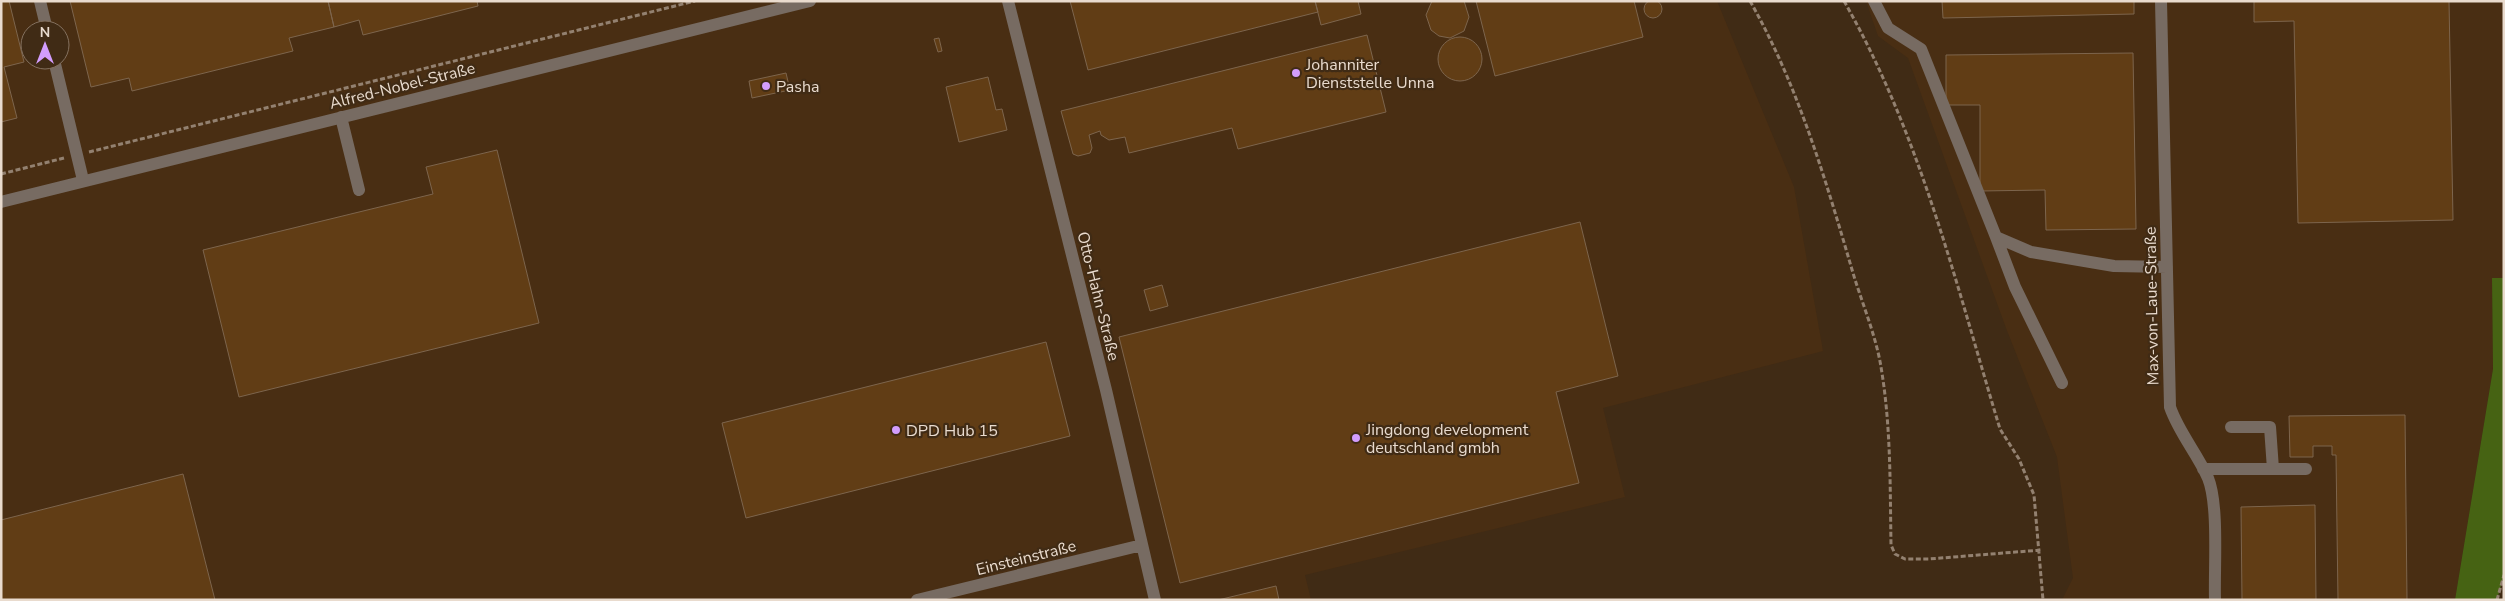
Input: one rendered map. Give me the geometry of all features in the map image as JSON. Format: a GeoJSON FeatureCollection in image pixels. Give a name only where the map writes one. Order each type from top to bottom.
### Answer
{"type":"FeatureCollection","features":[{"type":"Feature","properties":{"kind":"street"},"geometry":{"type":"LineString","coordinates":[[40,1],[45,20]]}},
{"type":"Feature","properties":{"kind":"street","name":"Alfred-Nobel-Straße"},"geometry":{"type":"LineString","coordinates":[[1,202],[83,180],[810,1]]}},
{"type":"Feature","properties":{"kind":"street","name":"Otto-Hahn-Straße"},"geometry":{"type":"LineString","coordinates":[[1008,1],[1106,390],[1155,600]]}},
{"type":"Feature","properties":{"kind":"street"},"geometry":{"type":"LineString","coordinates":[[1874,1],[1888,28],[1921,49],[2015,287],[2062,382]]}},
{"type":"Feature","properties":{"kind":"street","name":"Max-von-Laue-Straße"},"geometry":{"type":"LineString","coordinates":[[2161,1],[2170,407],[2176,424],[2203,469],[2213,499],[2215,600]]}},
{"type":"Feature","properties":{"kind":"street"},"geometry":{"type":"LineString","coordinates":[[56,70],[83,180]]}},
{"type":"Feature","properties":{"kind":"street"},"geometry":{"type":"LineString","coordinates":[[341,117],[359,190]]}},
{"type":"Feature","properties":{"kind":"street"},"geometry":{"type":"LineString","coordinates":[[1996,237],[2031,252],[2114,266],[2167,267]]}},
{"type":"Feature","properties":{"kind":"street"},"geometry":{"type":"LineString","coordinates":[[2231,427],[2270,427],[2273,469]]}},
{"type":"Feature","properties":{"kind":"street"},"geometry":{"type":"LineString","coordinates":[[2203,469],[2306,469]]}},
{"type":"Feature","properties":{"kind":"street","name":"Einsteinstraße"},"geometry":{"type":"LineString","coordinates":[[917,600],[1142,546]]}},
{"type":"Feature","properties":{"kind":"path"},"geometry":{"type":"LineString","coordinates":[[1,174],[695,1]]}},
{"type":"Feature","properties":{"kind":"path"},"geometry":{"type":"LineString","coordinates":[[1750,1],[1768,33],[1801,113],[1834,206],[1881,366],[1889,439],[1891,545],[1895,554],[1905,559],[1929,559],[2041,550]]}},
{"type":"Feature","properties":{"kind":"path"},"geometry":{"type":"LineString","coordinates":[[1844,1],[1884,84],[1931,197],[2000,429],[2019,460],[2034,495],[2041,550],[2043,600]]}},
{"type":"Feature","properties":{"kind":"path"},"geometry":{"type":"LineString","coordinates":[[1848,1],[1848,9]]}},
{"type":"Feature","properties":{"kind":"path"},"geometry":{"type":"LineString","coordinates":[[2497,600],[2504,575]]}},
{"type":"Feature","properties":{"kind":"shaded area"},"geometry":{"type":"Polygon","coordinates":[[[1,1],[1717,1],[1794,187],[1823,351],[1603,408],[1625,497],[1305,575],[1311,600],[1,600],[1,1]]]}},
{"type":"Feature","properties":{"kind":"shaded area"},"geometry":{"type":"Polygon","coordinates":[[[1866,1],[2504,1],[2504,278],[2492,279],[2493,369],[2455,600],[2062,600],[2073,578],[2057,457],[2006,328],[1908,58],[1878,36],[1866,1]]]}},
{"type":"Feature","properties":{"kind":"green space"},"geometry":{"type":"Polygon","coordinates":[[[2492,278],[2504,278],[2504,575],[2497,600],[2455,600],[2493,369],[2492,278]]]}},
{"type":"Feature","properties":{"kind":"building"},"geometry":{"type":"Polygon","coordinates":[[[1649,0],[1657,0],[1662,5],[1660,16],[1649,18],[1644,13],[1644,5],[1649,0]]]}},
{"type":"Feature","properties":{"kind":"building"},"geometry":{"type":"Polygon","coordinates":[[[1,1],[9,1],[20,46],[20,63],[4,67],[17,118],[1,122],[1,1]]]}},
{"type":"Feature","properties":{"kind":"building"},"geometry":{"type":"Polygon","coordinates":[[[70,1],[328,1],[334,27],[289,38],[293,51],[132,91],[129,78],[91,87],[70,1]]]}},
{"type":"Feature","properties":{"kind":"building"},"geometry":{"type":"Polygon","coordinates":[[[328,1],[477,1],[478,6],[363,35],[359,20],[334,27],[328,1]]]}},
{"type":"Feature","properties":{"kind":"building"},"geometry":{"type":"Polygon","coordinates":[[[1070,1],[1315,1],[1318,12],[1088,70],[1070,1]]]}},
{"type":"Feature","properties":{"kind":"building"},"geometry":{"type":"Polygon","coordinates":[[[1315,1],[1358,1],[1361,14],[1321,25],[1315,1]]]}},
{"type":"Feature","properties":{"kind":"building"},"geometry":{"type":"Polygon","coordinates":[[[1432,1],[1464,1],[1469,17],[1464,31],[1450,38],[1439,36],[1431,30],[1426,15],[1432,1]]]}},
{"type":"Feature","properties":{"kind":"building"},"geometry":{"type":"Polygon","coordinates":[[[1476,1],[1634,1],[1643,37],[1495,76],[1476,1]]]}},
{"type":"Feature","properties":{"kind":"building"},"geometry":{"type":"Polygon","coordinates":[[[1942,1],[2134,1],[2134,14],[1943,18],[1942,1]]]}},
{"type":"Feature","properties":{"kind":"building"},"geometry":{"type":"Polygon","coordinates":[[[2254,1],[2449,1],[2453,220],[2298,223],[2294,21],[2254,22],[2254,1]]]}},
{"type":"Feature","properties":{"kind":"building","name":"Johanniter Dienststelle Unna"},"geometry":{"type":"Polygon","coordinates":[[[1367,35],[1386,112],[1238,149],[1232,128],[1129,153],[1125,137],[1109,140],[1101,135],[1100,131],[1089,135],[1092,148],[1090,153],[1078,156],[1073,154],[1061,111],[1367,35]]]}},
{"type":"Feature","properties":{"kind":"building"},"geometry":{"type":"Polygon","coordinates":[[[1460,37],[1472,41],[1478,47],[1482,59],[1478,71],[1472,77],[1460,81],[1448,77],[1442,71],[1438,59],[1442,47],[1448,41],[1460,37]]]}},
{"type":"Feature","properties":{"kind":"building"},"geometry":{"type":"Polygon","coordinates":[[[939,38],[942,51],[938,52],[934,39],[939,38]]]}},
{"type":"Feature","properties":{"kind":"building"},"geometry":{"type":"Polygon","coordinates":[[[2133,53],[2136,229],[2046,230],[2045,190],[1980,191],[1980,105],[1946,105],[1946,55],[2133,53]]]}},
{"type":"Feature","properties":{"kind":"building"},"geometry":{"type":"Polygon","coordinates":[[[786,73],[790,90],[752,98],[749,81],[786,73]]]}},
{"type":"Feature","properties":{"kind":"building"},"geometry":{"type":"Polygon","coordinates":[[[988,77],[996,110],[1002,109],[1007,130],[959,142],[946,87],[988,77]]]}},
{"type":"Feature","properties":{"kind":"building"},"geometry":{"type":"Polygon","coordinates":[[[497,150],[539,323],[239,397],[203,250],[433,194],[426,167],[497,150]]]}},
{"type":"Feature","properties":{"kind":"building","name":"Jingdong development deutschland gmbh"},"geometry":{"type":"Polygon","coordinates":[[[1580,222],[1618,376],[1556,392],[1579,483],[1180,583],[1119,337],[1580,222]]]}},
{"type":"Feature","properties":{"kind":"building"},"geometry":{"type":"Polygon","coordinates":[[[1162,285],[1168,306],[1150,311],[1144,290],[1162,285]]]}},
{"type":"Feature","properties":{"kind":"building","name":"DPD Hub 15"},"geometry":{"type":"Polygon","coordinates":[[[1046,342],[1070,436],[746,518],[722,423],[1046,342]]]}},
{"type":"Feature","properties":{"kind":"building"},"geometry":{"type":"Polygon","coordinates":[[[2405,415],[2407,600],[2338,600],[2336,455],[2332,455],[2332,446],[2313,446],[2313,457],[2290,457],[2289,416],[2405,415]]]}},
{"type":"Feature","properties":{"kind":"building"},"geometry":{"type":"Polygon","coordinates":[[[183,474],[215,600],[1,600],[1,520],[183,474]]]}},
{"type":"Feature","properties":{"kind":"building"},"geometry":{"type":"Polygon","coordinates":[[[2315,505],[2316,600],[2242,600],[2241,507],[2315,505]]]}},
{"type":"Feature","properties":{"kind":"building"},"geometry":{"type":"Polygon","coordinates":[[[1276,586],[1279,600],[1218,600],[1276,586]]]}},
{"type":"Feature","properties":{"kind":"place","name":"Johanniter Dienststelle Unna"},"geometry":{"type":"Point","coordinates":[1296,73]}},
{"type":"Feature","properties":{"kind":"place","name":"Pasha"},"geometry":{"type":"Point","coordinates":[766,86]}},
{"type":"Feature","properties":{"kind":"place","name":"DPD Hub 15"},"geometry":{"type":"Point","coordinates":[896,430]}},
{"type":"Feature","properties":{"kind":"place","name":"Jingdong development deutschland gmbh"},"geometry":{"type":"Point","coordinates":[1356,438]}}]}
